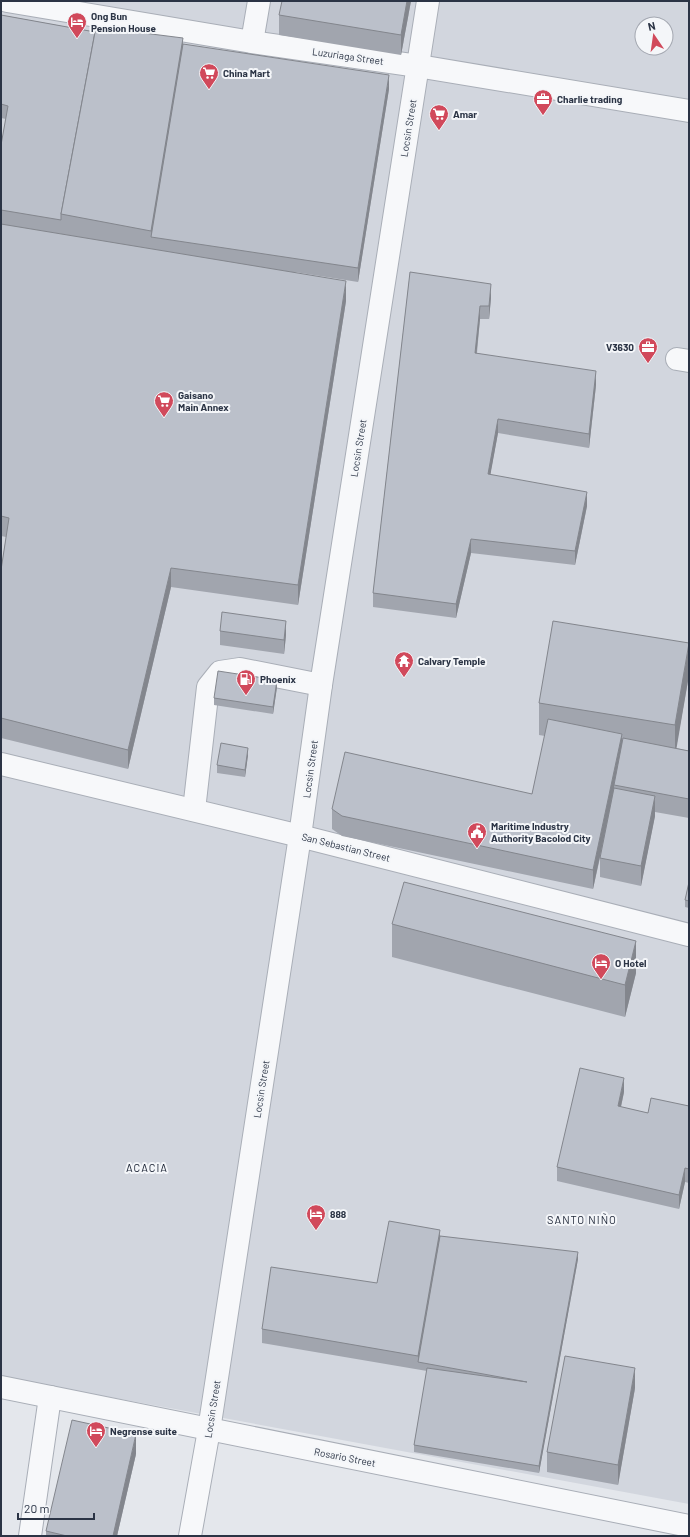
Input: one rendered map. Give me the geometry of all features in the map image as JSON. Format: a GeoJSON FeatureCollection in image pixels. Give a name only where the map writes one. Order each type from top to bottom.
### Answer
{"type":"FeatureCollection","features":[{"type":"Feature","properties":{"kind":"street","name":"Luzuriaga Street"},"geometry":{"type":"LineString","coordinates":[[7,1],[252,42],[418,66],[689,111]]}},
{"type":"Feature","properties":{"kind":"street"},"geometry":{"type":"LineString","coordinates":[[252,42],[259,1]]}},
{"type":"Feature","properties":{"kind":"street","name":"Locsin Street"},"geometry":{"type":"LineString","coordinates":[[190,1536],[209,1430],[300,836],[321,685],[428,1]]}},
{"type":"Feature","properties":{"kind":"street"},"geometry":{"type":"LineString","coordinates":[[194,810],[208,687],[220,672],[240,669],[321,685]]}},
{"type":"Feature","properties":{"kind":"street","name":"San Sebastian Street"},"geometry":{"type":"LineString","coordinates":[[1,764],[300,836],[689,935]]}},
{"type":"Feature","properties":{"kind":"street","name":"Rosario Street"},"geometry":{"type":"LineString","coordinates":[[1,1387],[689,1526]]}},
{"type":"Feature","properties":{"kind":"street"},"geometry":{"type":"LineString","coordinates":[[30,1536],[50,1396]]}},
{"type":"Feature","properties":{"kind":"shaded area"},"geometry":{"type":"Polygon","coordinates":[[[1,1],[689,1],[689,1504],[1,1377],[1,1]]]}},
{"type":"Feature","properties":{"kind":"building"},"geometry":{"type":"Polygon","coordinates":[[[282,1],[407,1],[401,35],[279,15],[282,1]]]}},
{"type":"Feature","properties":{"kind":"building"},"geometry":{"type":"Polygon","coordinates":[[[1,15],[95,32],[61,220],[1,210],[1,145],[8,106],[1,104],[1,15]]]}},
{"type":"Feature","properties":{"kind":"building"},"geometry":{"type":"Polygon","coordinates":[[[96,27],[183,38],[151,231],[61,214],[96,27]]]}},
{"type":"Feature","properties":{"kind":"building"},"geometry":{"type":"Polygon","coordinates":[[[183,44],[389,75],[358,268],[151,237],[183,44]]]}},
{"type":"Feature","properties":{"kind":"building","name":"Gaisano Main Annex"},"geometry":{"type":"Polygon","coordinates":[[[1,224],[346,281],[298,585],[171,568],[128,750],[1,718],[1,570],[9,518],[1,516],[1,224]]]}},
{"type":"Feature","properties":{"kind":"building"},"geometry":{"type":"Polygon","coordinates":[[[410,272],[491,284],[489,306],[480,306],[475,353],[596,371],[589,434],[498,419],[488,474],[587,492],[575,551],[471,539],[456,604],[373,593],[410,272]]]}},
{"type":"Feature","properties":{"kind":"building"},"geometry":{"type":"Polygon","coordinates":[[[222,612],[286,621],[284,640],[220,631],[222,612]]]}},
{"type":"Feature","properties":{"kind":"building"},"geometry":{"type":"Polygon","coordinates":[[[553,621],[689,643],[675,725],[539,703],[553,621]]]}},
{"type":"Feature","properties":{"kind":"building","name":"Phoenix"},"geometry":{"type":"Polygon","coordinates":[[[218,671],[277,680],[273,707],[214,698],[218,671]]]}},
{"type":"Feature","properties":{"kind":"building"},"geometry":{"type":"Polygon","coordinates":[[[548,719],[622,734],[593,870],[342,816],[332,809],[345,752],[532,794],[548,719]]]}},
{"type":"Feature","properties":{"kind":"building"},"geometry":{"type":"Polygon","coordinates":[[[623,738],[689,751],[689,799],[614,785],[623,738]]]}},
{"type":"Feature","properties":{"kind":"building"},"geometry":{"type":"Polygon","coordinates":[[[221,743],[248,748],[245,770],[217,765],[221,743]]]}},
{"type":"Feature","properties":{"kind":"building"},"geometry":{"type":"Polygon","coordinates":[[[614,788],[655,796],[641,866],[600,858],[614,788]]]}},
{"type":"Feature","properties":{"kind":"building"},"geometry":{"type":"Polygon","coordinates":[[[404,882],[636,941],[625,985],[392,924],[404,882]]]}},
{"type":"Feature","properties":{"kind":"building"},"geometry":{"type":"Polygon","coordinates":[[[689,882],[689,901],[685,900],[689,882]]]}},
{"type":"Feature","properties":{"kind":"building"},"geometry":{"type":"Polygon","coordinates":[[[580,1068],[624,1078],[618,1106],[648,1113],[651,1098],[689,1106],[689,1169],[685,1168],[679,1195],[557,1167],[580,1068]]]}},
{"type":"Feature","properties":{"kind":"building"},"geometry":{"type":"Polygon","coordinates":[[[389,1221],[440,1230],[418,1356],[262,1329],[271,1267],[377,1283],[389,1221]]]}},
{"type":"Feature","properties":{"kind":"building"},"geometry":{"type":"Polygon","coordinates":[[[440,1236],[578,1252],[539,1466],[414,1445],[427,1368],[527,1382],[418,1362],[440,1236]]]}},
{"type":"Feature","properties":{"kind":"building"},"geometry":{"type":"Polygon","coordinates":[[[565,1356],[635,1368],[618,1465],[547,1452],[565,1356]]]}},
{"type":"Feature","properties":{"kind":"building"},"geometry":{"type":"Polygon","coordinates":[[[72,1420],[136,1434],[113,1536],[67,1536],[46,1531],[72,1420]]]}},
{"type":"Feature","properties":{"kind":"place","name":"Ong Bun Pension House"},"geometry":{"type":"Point","coordinates":[77,39]}},
{"type":"Feature","properties":{"kind":"place","name":"China Mart"},"geometry":{"type":"Point","coordinates":[209,90]}},
{"type":"Feature","properties":{"kind":"place","name":"Charlie trading"},"geometry":{"type":"Point","coordinates":[543,116]}},
{"type":"Feature","properties":{"kind":"place","name":"Amar"},"geometry":{"type":"Point","coordinates":[439,131]}},
{"type":"Feature","properties":{"kind":"place","name":"V3630"},"geometry":{"type":"Point","coordinates":[648,364]}},
{"type":"Feature","properties":{"kind":"place","name":"Gaisano Main Annex"},"geometry":{"type":"Point","coordinates":[164,418]}},
{"type":"Feature","properties":{"kind":"place","name":"Calvary Temple"},"geometry":{"type":"Point","coordinates":[404,678]}},
{"type":"Feature","properties":{"kind":"place","name":"Phoenix"},"geometry":{"type":"Point","coordinates":[246,696]}},
{"type":"Feature","properties":{"kind":"place","name":"Maritime Industry Authority Bacolod City"},"geometry":{"type":"Point","coordinates":[477,849]}},
{"type":"Feature","properties":{"kind":"place","name":"O Hotel"},"geometry":{"type":"Point","coordinates":[601,980]}},
{"type":"Feature","properties":{"kind":"place","name":"888"},"geometry":{"type":"Point","coordinates":[316,1231]}},
{"type":"Feature","properties":{"kind":"place","name":"Negrense suite"},"geometry":{"type":"Point","coordinates":[96,1448]}},
{"type":"Feature","properties":{"kind":"district","name":"ACACIA"},"geometry":{"type":"Point","coordinates":[147,1168]}},
{"type":"Feature","properties":{"kind":"district","name":"SANTO NIÑO"},"geometry":{"type":"Point","coordinates":[582,1220]}}]}
